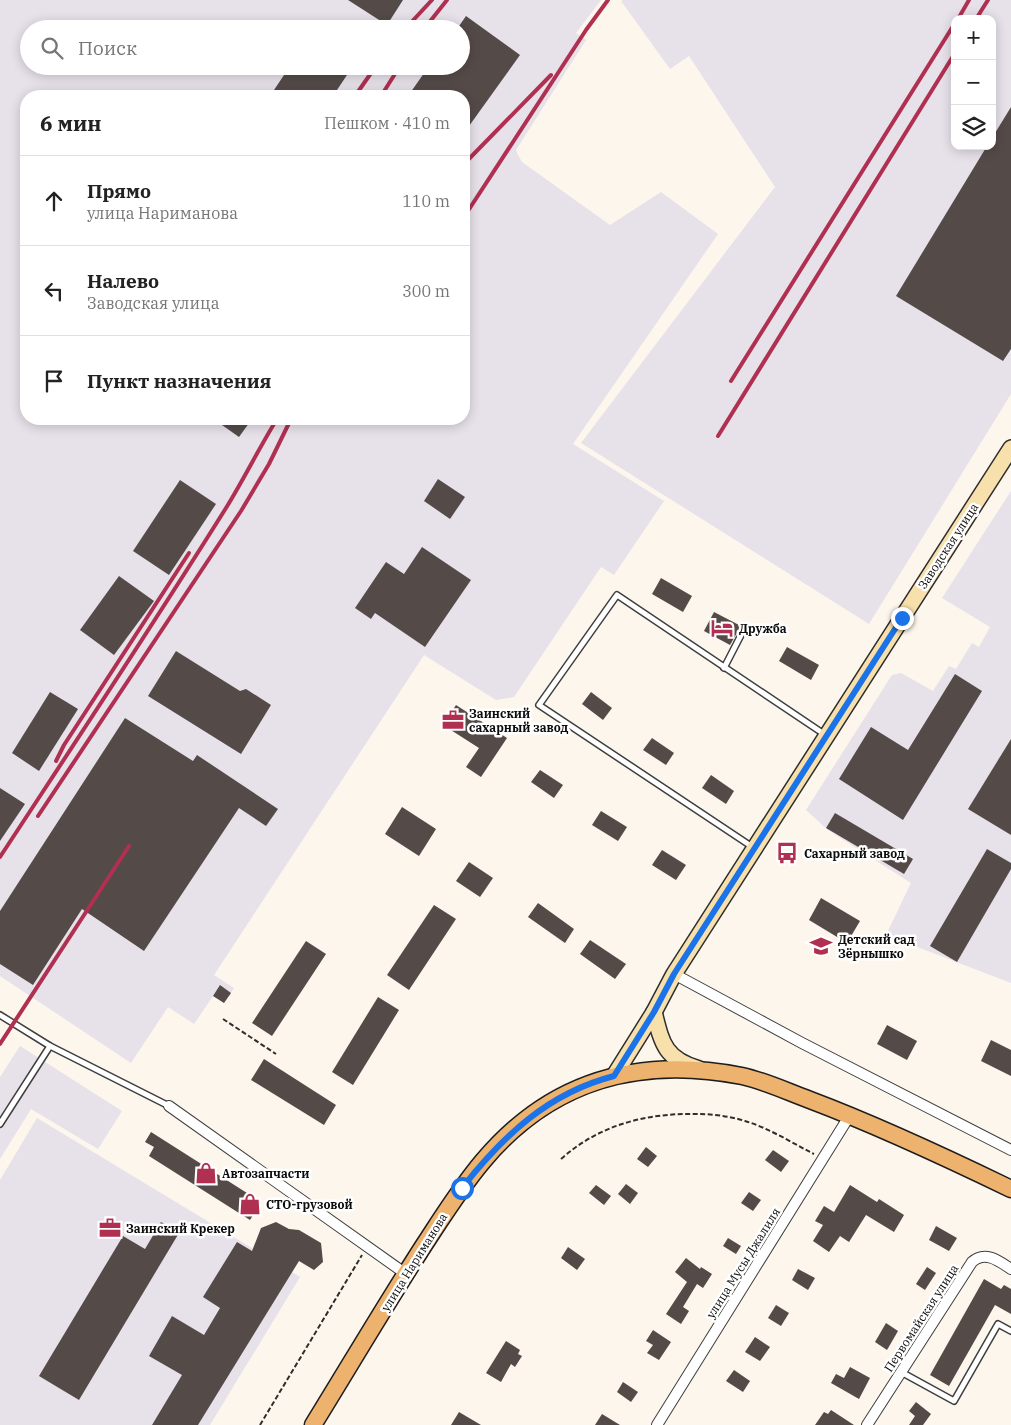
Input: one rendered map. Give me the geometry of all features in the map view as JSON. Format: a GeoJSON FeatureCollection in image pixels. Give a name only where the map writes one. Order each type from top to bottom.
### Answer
{"type":"FeatureCollection","features":[{"type":"Feature","properties":{"kind":"main road","name":"Заводская улица"},"geometry":{"type":"LineString","coordinates":[[614,1076],[654,1012],[674,974],[1011,448]]}},
{"type":"Feature","properties":{"kind":"main road"},"geometry":{"type":"LineString","coordinates":[[654,1012],[661,1040],[667,1050],[685,1065],[699,1069]]}},
{"type":"Feature","properties":{"kind":"main road","name":"улица Нариманова"},"geometry":{"type":"LineString","coordinates":[[313,1425],[406,1274],[462,1188],[484,1160],[510,1132],[529,1117],[554,1100],[583,1086],[614,1076],[659,1069],[699,1069],[744,1077],[780,1088],[850,1115],[1011,1189]]}},
{"type":"Feature","properties":{"kind":"street"},"geometry":{"type":"LineString","coordinates":[[674,974],[802,1043],[1011,1150]]}},
{"type":"Feature","properties":{"kind":"street"},"geometry":{"type":"LineString","coordinates":[[169,1106],[406,1274]]}},
{"type":"Feature","properties":{"kind":"street","name":"улица Мусы Джалиля"},"geometry":{"type":"LineString","coordinates":[[657,1425],[850,1115]]}},
{"type":"Feature","properties":{"kind":"street","name":"Первомайская улица"},"geometry":{"type":"LineString","coordinates":[[867,1425],[972,1262],[979,1257],[987,1256],[1011,1268]]}},
{"type":"Feature","properties":{"kind":"lane"},"geometry":{"type":"LineString","coordinates":[[755,849],[540,705],[617,595],[827,736]]}},
{"type":"Feature","properties":{"kind":"lane"},"geometry":{"type":"LineString","coordinates":[[724,668],[741,635]]}},
{"type":"Feature","properties":{"kind":"lane"},"geometry":{"type":"LineString","coordinates":[[0,1015],[50,1046],[169,1106]]}},
{"type":"Feature","properties":{"kind":"lane"},"geometry":{"type":"LineString","coordinates":[[0,1124],[50,1046]]}},
{"type":"Feature","properties":{"kind":"lane"},"geometry":{"type":"LineString","coordinates":[[901,1372],[954,1401],[998,1324],[1011,1331]]}},
{"type":"Feature","properties":{"kind":"path"},"geometry":{"type":"LineString","coordinates":[[223,1020],[276,1054]]}},
{"type":"Feature","properties":{"kind":"path"},"geometry":{"type":"LineString","coordinates":[[561,1159],[575,1147],[597,1133],[617,1125],[641,1118],[687,1114],[730,1117],[746,1121],[823,1159]]}},
{"type":"Feature","properties":{"kind":"path"},"geometry":{"type":"LineString","coordinates":[[260,1425],[368,1246]]}},
{"type":"Feature","properties":{"kind":"shaded area","name":"Заинский сахарный завод"},"geometry":{"type":"Polygon","coordinates":[[[0,0],[601,0],[576,33],[586,40],[516,150],[522,162],[610,225],[661,192],[718,234],[573,444],[664,501],[614,575],[601,567],[514,697],[496,700],[424,655],[214,975],[234,988],[224,1003],[213,996],[194,1024],[168,1007],[131,1063],[0,976],[0,0]]]}},
{"type":"Feature","properties":{"kind":"shaded area"},"geometry":{"type":"Polygon","coordinates":[[[1011,0],[1011,394],[869,624],[581,443],[775,187],[689,56],[670,69],[621,1],[1011,0]]]}},
{"type":"Feature","properties":{"kind":"shaded area"},"geometry":{"type":"Polygon","coordinates":[[[1011,491],[1011,983],[886,935],[911,883],[828,830],[806,810],[892,675],[901,673],[933,691],[949,666],[956,669],[972,643],[979,647],[990,627],[942,598],[1011,491]]]}},
{"type":"Feature","properties":{"kind":"shaded area"},"geometry":{"type":"Polygon","coordinates":[[[20,1046],[122,1111],[98,1149],[31,1109],[0,1159],[0,1077],[20,1046]]]}},
{"type":"Feature","properties":{"kind":"shaded area","name":"Заинский Крекер"},"geometry":{"type":"Polygon","coordinates":[[[37,1118],[300,1277],[210,1425],[0,1425],[0,1180],[37,1118]]]}},
{"type":"Feature","properties":{"kind":"building"},"geometry":{"type":"Polygon","coordinates":[[[348,0],[403,0],[390,20],[379,20],[348,0]]]}},
{"type":"Feature","properties":{"kind":"building"},"geometry":{"type":"Polygon","coordinates":[[[466,16],[520,55],[470,125],[470,90],[412,90],[423,75],[470,75],[470,20],[463,20],[466,16]]]}},
{"type":"Feature","properties":{"kind":"building"},"geometry":{"type":"Polygon","coordinates":[[[284,75],[347,75],[337,90],[274,90],[284,75]]]}},
{"type":"Feature","properties":{"kind":"building"},"geometry":{"type":"Polygon","coordinates":[[[1011,107],[1011,349],[1003,361],[896,296],[985,150],[996,150],[996,131],[1011,107]]]}},
{"type":"Feature","properties":{"kind":"building"},"geometry":{"type":"Polygon","coordinates":[[[222,425],[248,425],[239,437],[222,425]]]}},
{"type":"Feature","properties":{"kind":"building"},"geometry":{"type":"Polygon","coordinates":[[[438,479],[465,497],[450,519],[424,501],[438,479]]]}},
{"type":"Feature","properties":{"kind":"building"},"geometry":{"type":"Polygon","coordinates":[[[180,480],[216,504],[169,575],[133,551],[180,480]]]}},
{"type":"Feature","properties":{"kind":"building"},"geometry":{"type":"Polygon","coordinates":[[[422,547],[471,580],[425,647],[375,613],[371,619],[355,608],[386,562],[404,574],[422,547]]]}},
{"type":"Feature","properties":{"kind":"building"},"geometry":{"type":"Polygon","coordinates":[[[119,576],[154,601],[114,655],[80,630],[119,576]]]}},
{"type":"Feature","properties":{"kind":"building"},"geometry":{"type":"Polygon","coordinates":[[[661,578],[692,596],[683,612],[652,594],[661,578]]]}},
{"type":"Feature","properties":{"kind":"building","name":"Дружба"},"geometry":{"type":"Polygon","coordinates":[[[714,612],[741,626],[730,645],[704,631],[714,612]]]}},
{"type":"Feature","properties":{"kind":"building"},"geometry":{"type":"Polygon","coordinates":[[[787,647],[819,665],[811,680],[779,661],[787,647]]]}},
{"type":"Feature","properties":{"kind":"building"},"geometry":{"type":"Polygon","coordinates":[[[176,651],[240,691],[246,689],[271,705],[241,754],[148,696],[176,651]]]}},
{"type":"Feature","properties":{"kind":"building"},"geometry":{"type":"Polygon","coordinates":[[[955,674],[982,691],[903,820],[839,779],[871,727],[908,750],[955,674]]]}},
{"type":"Feature","properties":{"kind":"building"},"geometry":{"type":"Polygon","coordinates":[[[50,692],[78,709],[39,771],[12,753],[50,692]]]}},
{"type":"Feature","properties":{"kind":"building"},"geometry":{"type":"Polygon","coordinates":[[[591,692],[612,708],[603,720],[582,704],[591,692]]]}},
{"type":"Feature","properties":{"kind":"building"},"geometry":{"type":"Polygon","coordinates":[[[456,705],[507,738],[481,777],[466,767],[479,748],[443,725],[456,705]]]}},
{"type":"Feature","properties":{"kind":"building"},"geometry":{"type":"Polygon","coordinates":[[[125,718],[193,761],[197,755],[278,809],[266,826],[239,808],[144,951],[82,909],[33,985],[0,964],[0,911],[125,718]]]}},
{"type":"Feature","properties":{"kind":"building"},"geometry":{"type":"Polygon","coordinates":[[[652,738],[674,753],[666,765],[643,750],[652,738]]]}},
{"type":"Feature","properties":{"kind":"building"},"geometry":{"type":"Polygon","coordinates":[[[1011,739],[1011,835],[968,809],[1011,739]]]}},
{"type":"Feature","properties":{"kind":"building"},"geometry":{"type":"Polygon","coordinates":[[[540,770],[563,785],[554,798],[531,782],[540,770]]]}},
{"type":"Feature","properties":{"kind":"building"},"geometry":{"type":"Polygon","coordinates":[[[711,775],[734,791],[726,804],[702,788],[711,775]]]}},
{"type":"Feature","properties":{"kind":"building"},"geometry":{"type":"Polygon","coordinates":[[[0,788],[25,804],[0,841],[0,788]]]}},
{"type":"Feature","properties":{"kind":"building"},"geometry":{"type":"Polygon","coordinates":[[[402,807],[436,829],[419,856],[385,834],[402,807]]]}},
{"type":"Feature","properties":{"kind":"building"},"geometry":{"type":"Polygon","coordinates":[[[601,811],[627,827],[618,841],[592,825],[601,811]]]}},
{"type":"Feature","properties":{"kind":"building"},"geometry":{"type":"Polygon","coordinates":[[[835,813],[913,859],[904,874],[826,828],[835,813]]]}},
{"type":"Feature","properties":{"kind":"building"},"geometry":{"type":"Polygon","coordinates":[[[987,849],[1011,863],[1011,869],[957,962],[930,946],[987,849]]]}},
{"type":"Feature","properties":{"kind":"building"},"geometry":{"type":"Polygon","coordinates":[[[662,850],[686,865],[676,880],[652,865],[662,850]]]}},
{"type":"Feature","properties":{"kind":"building"},"geometry":{"type":"Polygon","coordinates":[[[469,862],[493,878],[480,897],[456,881],[469,862]]]}},
{"type":"Feature","properties":{"kind":"building"},"geometry":{"type":"Polygon","coordinates":[[[821,898],[860,921],[847,943],[809,920],[821,898]]]}},
{"type":"Feature","properties":{"kind":"building"},"geometry":{"type":"Polygon","coordinates":[[[538,903],[574,929],[565,943],[528,917],[538,903]]]}},
{"type":"Feature","properties":{"kind":"building"},"geometry":{"type":"Polygon","coordinates":[[[434,905],[456,919],[409,990],[387,975],[434,905]]]}},
{"type":"Feature","properties":{"kind":"building"},"geometry":{"type":"Polygon","coordinates":[[[590,940],[626,964],[615,979],[580,954],[590,940]]]}},
{"type":"Feature","properties":{"kind":"building"},"geometry":{"type":"Polygon","coordinates":[[[306,941],[326,954],[272,1036],[252,1023],[306,941]]]}},
{"type":"Feature","properties":{"kind":"building"},"geometry":{"type":"Polygon","coordinates":[[[220,985],[231,993],[224,1003],[213,996],[220,985]]]}},
{"type":"Feature","properties":{"kind":"building"},"geometry":{"type":"Polygon","coordinates":[[[378,997],[399,1010],[353,1085],[332,1072],[378,997]]]}},
{"type":"Feature","properties":{"kind":"building"},"geometry":{"type":"Polygon","coordinates":[[[887,1025],[917,1041],[907,1060],[877,1044],[887,1025]]]}},
{"type":"Feature","properties":{"kind":"building"},"geometry":{"type":"Polygon","coordinates":[[[991,1040],[1011,1050],[1011,1076],[981,1061],[991,1040]]]}},
{"type":"Feature","properties":{"kind":"building"},"geometry":{"type":"Polygon","coordinates":[[[264,1059],[336,1105],[324,1125],[251,1080],[264,1059]]]}},
{"type":"Feature","properties":{"kind":"building"},"geometry":{"type":"Polygon","coordinates":[[[151,1132],[261,1202],[250,1220],[149,1156],[154,1147],[145,1142],[151,1132]]]}},
{"type":"Feature","properties":{"kind":"building"},"geometry":{"type":"Polygon","coordinates":[[[646,1147],[657,1156],[648,1167],[637,1159],[646,1147]]]}},
{"type":"Feature","properties":{"kind":"building"},"geometry":{"type":"Polygon","coordinates":[[[773,1150],[789,1161],[781,1172],[765,1160],[773,1150]]]}},
{"type":"Feature","properties":{"kind":"building"},"geometry":{"type":"Polygon","coordinates":[[[626,1184],[638,1193],[630,1204],[618,1194],[626,1184]]]}},
{"type":"Feature","properties":{"kind":"building"},"geometry":{"type":"Polygon","coordinates":[[[596,1185],[611,1196],[604,1205],[589,1193],[596,1185]]]}},
{"type":"Feature","properties":{"kind":"building"},"geometry":{"type":"Polygon","coordinates":[[[850,1185],[877,1202],[879,1199],[904,1215],[894,1232],[866,1215],[849,1242],[840,1236],[829,1252],[813,1241],[823,1225],[815,1221],[824,1206],[834,1212],[850,1185]]]}},
{"type":"Feature","properties":{"kind":"building"},"geometry":{"type":"Polygon","coordinates":[[[749,1192],[761,1200],[753,1211],[741,1203],[749,1192]]]}},
{"type":"Feature","properties":{"kind":"building"},"geometry":{"type":"Polygon","coordinates":[[[161,1222],[179,1233],[79,1400],[39,1376],[123,1236],[145,1249],[161,1222]]]}},
{"type":"Feature","properties":{"kind":"building"},"geometry":{"type":"Polygon","coordinates":[[[276,1222],[289,1229],[299,1230],[321,1243],[323,1262],[314,1270],[299,1261],[198,1425],[152,1425],[182,1375],[149,1356],[172,1316],[204,1335],[220,1308],[203,1297],[237,1242],[252,1251],[261,1228],[276,1222]]]}},
{"type":"Feature","properties":{"kind":"building"},"geometry":{"type":"Polygon","coordinates":[[[936,1226],[957,1238],[949,1251],[929,1240],[936,1226]]]}},
{"type":"Feature","properties":{"kind":"building"},"geometry":{"type":"Polygon","coordinates":[[[728,1238],[741,1246],[736,1254],[723,1246],[728,1238]]]}},
{"type":"Feature","properties":{"kind":"building"},"geometry":{"type":"Polygon","coordinates":[[[568,1247],[585,1259],[577,1270],[561,1258],[568,1247]]]}},
{"type":"Feature","properties":{"kind":"building"},"geometry":{"type":"Polygon","coordinates":[[[686,1258],[700,1269],[701,1267],[712,1274],[703,1288],[697,1284],[683,1307],[689,1311],[681,1324],[666,1314],[687,1282],[675,1272],[686,1258]]]}},
{"type":"Feature","properties":{"kind":"building"},"geometry":{"type":"Polygon","coordinates":[[[927,1267],[936,1273],[925,1290],[916,1284],[927,1267]]]}},
{"type":"Feature","properties":{"kind":"building"},"geometry":{"type":"Polygon","coordinates":[[[798,1269],[815,1278],[808,1290],[792,1280],[798,1269]]]}},
{"type":"Feature","properties":{"kind":"building"},"geometry":{"type":"Polygon","coordinates":[[[984,1279],[1001,1289],[1004,1285],[1011,1289],[1011,1314],[995,1305],[949,1386],[930,1375],[984,1279]]]}},
{"type":"Feature","properties":{"kind":"building"},"geometry":{"type":"Polygon","coordinates":[[[776,1305],[789,1313],[781,1326],[768,1318],[776,1305]]]}},
{"type":"Feature","properties":{"kind":"building"},"geometry":{"type":"Polygon","coordinates":[[[886,1323],[898,1331],[887,1350],[875,1342],[886,1323]]]}},
{"type":"Feature","properties":{"kind":"building"},"geometry":{"type":"Polygon","coordinates":[[[653,1330],[671,1342],[659,1360],[647,1353],[653,1345],[646,1341],[653,1330]]]}},
{"type":"Feature","properties":{"kind":"building"},"geometry":{"type":"Polygon","coordinates":[[[755,1337],[770,1347],[760,1361],[745,1352],[755,1337]]]}},
{"type":"Feature","properties":{"kind":"building"},"geometry":{"type":"Polygon","coordinates":[[[506,1341],[520,1350],[518,1354],[522,1356],[515,1367],[511,1364],[501,1382],[486,1373],[506,1341]]]}},
{"type":"Feature","properties":{"kind":"building"},"geometry":{"type":"Polygon","coordinates":[[[850,1367],[870,1378],[859,1399],[831,1383],[836,1374],[844,1378],[850,1367]]]}},
{"type":"Feature","properties":{"kind":"building"},"geometry":{"type":"Polygon","coordinates":[[[734,1370],[750,1381],[743,1392],[726,1381],[734,1370]]]}},
{"type":"Feature","properties":{"kind":"building"},"geometry":{"type":"Polygon","coordinates":[[[623,1382],[638,1392],[631,1402],[617,1392],[623,1382]]]}},
{"type":"Feature","properties":{"kind":"building"},"geometry":{"type":"Polygon","coordinates":[[[916,1402],[931,1414],[923,1425],[909,1425],[915,1416],[909,1411],[916,1402]]]}},
{"type":"Feature","properties":{"kind":"building"},"geometry":{"type":"Polygon","coordinates":[[[831,1410],[854,1425],[815,1425],[824,1412],[828,1414],[831,1410]]]}},
{"type":"Feature","properties":{"kind":"building"},"geometry":{"type":"Polygon","coordinates":[[[459,1412],[481,1425],[451,1425],[459,1412]]]}},
{"type":"Feature","properties":{"kind":"building"},"geometry":{"type":"Polygon","coordinates":[[[602,1414],[620,1425],[595,1425],[602,1414]]]}},
{"type":"Feature","properties":{"kind":"railway"},"geometry":{"type":"LineString","coordinates":[[413,20],[432,0]]}},
{"type":"Feature","properties":{"kind":"railway"},"geometry":{"type":"LineString","coordinates":[[431,20],[447,0]]}},
{"type":"Feature","properties":{"kind":"railway"},"geometry":{"type":"LineString","coordinates":[[470,208],[586,30],[608,0]]}},
{"type":"Feature","properties":{"kind":"railway"},"geometry":{"type":"LineString","coordinates":[[960,15],[969,0]]}},
{"type":"Feature","properties":{"kind":"railway"},"geometry":{"type":"LineString","coordinates":[[979,15],[988,0]]}},
{"type":"Feature","properties":{"kind":"railway"},"geometry":{"type":"LineString","coordinates":[[731,381],[951,29]]}},
{"type":"Feature","properties":{"kind":"railway"},"geometry":{"type":"LineString","coordinates":[[718,436],[951,59]]}},
{"type":"Feature","properties":{"kind":"railway"},"geometry":{"type":"LineString","coordinates":[[359,90],[370,75]]}},
{"type":"Feature","properties":{"kind":"railway"},"geometry":{"type":"LineString","coordinates":[[385,90],[394,75]]}},
{"type":"Feature","properties":{"kind":"railway"},"geometry":{"type":"LineString","coordinates":[[470,158],[551,75]]}},
{"type":"Feature","properties":{"kind":"railway"},"geometry":{"type":"LineString","coordinates":[[0,857],[233,497],[273,425]]}},
{"type":"Feature","properties":{"kind":"railway"},"geometry":{"type":"LineString","coordinates":[[38,816],[241,511],[269,464],[288,425]]}},
{"type":"Feature","properties":{"kind":"railway"},"geometry":{"type":"LineString","coordinates":[[56,761],[64,745],[189,553]]}},
{"type":"Feature","properties":{"kind":"railway"},"geometry":{"type":"LineString","coordinates":[[0,1044],[129,846]]}},
{"type":"Feature","properties":{"kind":"place","name":"Дружба"},"geometry":{"type":"Point","coordinates":[722,628]}},
{"type":"Feature","properties":{"kind":"place","name":"Заинский сахарный завод"},"geometry":{"type":"Point","coordinates":[453,720]}},
{"type":"Feature","properties":{"kind":"place","name":"Сахарный завод"},"geometry":{"type":"Point","coordinates":[787,853]}},
{"type":"Feature","properties":{"kind":"place","name":"Детский сад Зёрнышко"},"geometry":{"type":"Point","coordinates":[821,946]}},
{"type":"Feature","properties":{"kind":"place","name":"Автозапчасти"},"geometry":{"type":"Point","coordinates":[206,1173]}},
{"type":"Feature","properties":{"kind":"place","name":"СТО-грузовой"},"geometry":{"type":"Point","coordinates":[250,1204]}},
{"type":"Feature","properties":{"kind":"place","name":"Заинский Крекер"},"geometry":{"type":"Point","coordinates":[110,1228]}},
{"type":"Feature","properties":{"kind":"route"},"geometry":{"type":"LineString","coordinates":[[462,1188],[484,1160],[510,1132],[542,1107],[571,1091],[614,1076],[654,1012],[674,974],[902,618]]}}]}
